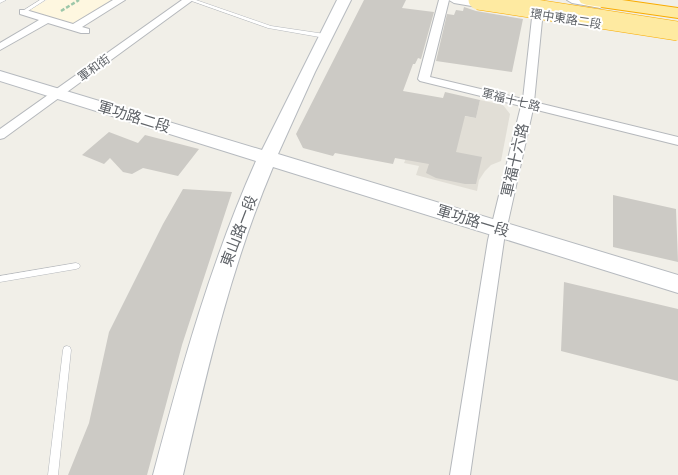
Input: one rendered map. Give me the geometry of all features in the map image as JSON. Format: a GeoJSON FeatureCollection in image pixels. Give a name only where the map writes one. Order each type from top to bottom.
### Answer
{"type":"FeatureCollection","features":[{"type":"Feature","properties":{"kind":"highway"},"geometry":{"type":"LineString","coordinates":[[478,0],[678,31]]}},
{"type":"Feature","properties":{"kind":"highway"},"geometry":{"type":"LineString","coordinates":[[587,0],[678,13]]}},
{"type":"Feature","properties":{"kind":"highway"},"geometry":{"type":"LineString","coordinates":[[535,7],[678,22]]}},
{"type":"Feature","properties":{"kind":"main road","name":"東山路一段"},"geometry":{"type":"LineString","coordinates":[[168,475],[216,294],[243,217],[302,81],[344,0]]}},
{"type":"Feature","properties":{"kind":"main road","name":"軍功路二段"},"geometry":{"type":"LineString","coordinates":[[0,76],[268,158]]}},
{"type":"Feature","properties":{"kind":"main road","name":"軍功路一段"},"geometry":{"type":"LineString","coordinates":[[268,158],[678,284]]}},
{"type":"Feature","properties":{"kind":"street"},"geometry":{"type":"LineString","coordinates":[[75,27],[120,0]]}},
{"type":"Feature","properties":{"kind":"street","name":"軍和街"},"geometry":{"type":"LineString","coordinates":[[0,135],[190,0]]}},
{"type":"Feature","properties":{"kind":"street","name":"軍福十七路"},"geometry":{"type":"LineString","coordinates":[[444,0],[424,79],[678,142]]}},
{"type":"Feature","properties":{"kind":"street","name":"環中東路二段"},"geometry":{"type":"LineString","coordinates":[[454,0],[535,7],[678,36]]}},
{"type":"Feature","properties":{"kind":"street","name":"軍福十六路"},"geometry":{"type":"LineString","coordinates":[[460,475],[496,240],[528,104],[535,7],[539,0]]}},
{"type":"Feature","properties":{"kind":"street","name":"環中東路二段"},"geometry":{"type":"LineString","coordinates":[[572,0],[678,13]]}},
{"type":"Feature","properties":{"kind":"street","name":"環中東路二段"},"geometry":{"type":"LineString","coordinates":[[612,0],[678,13]]}},
{"type":"Feature","properties":{"kind":"street"},"geometry":{"type":"LineString","coordinates":[[23,12],[85,31]]}},
{"type":"Feature","properties":{"kind":"street"},"geometry":{"type":"LineString","coordinates":[[0,47],[48,19]]}},
{"type":"Feature","properties":{"kind":"lane"},"geometry":{"type":"LineString","coordinates":[[0,2],[4,0]]}},
{"type":"Feature","properties":{"kind":"lane"},"geometry":{"type":"LineString","coordinates":[[23,12],[43,0]]}},
{"type":"Feature","properties":{"kind":"lane"},"geometry":{"type":"LineString","coordinates":[[190,0],[270,27],[325,36]]}},
{"type":"Feature","properties":{"kind":"lane"},"geometry":{"type":"LineString","coordinates":[[0,279],[76,266]]}},
{"type":"Feature","properties":{"kind":"lane"},"geometry":{"type":"LineString","coordinates":[[53,475],[67,350]]}},
{"type":"Feature","properties":{"kind":"path"},"geometry":{"type":"LineString","coordinates":[[48,19],[79,0]]}},
{"type":"Feature","properties":{"kind":"shaded area"},"geometry":{"type":"Polygon","coordinates":[[[47,0],[116,0],[73,25],[28,11],[47,0]]]}},
{"type":"Feature","properties":{"kind":"shaded area"},"geometry":{"type":"Polygon","coordinates":[[[480,100],[503,105],[510,114],[501,161],[491,165],[485,171],[479,180],[477,191],[416,175],[419,166],[404,163],[419,129],[438,112],[476,118],[480,100]]]}},
{"type":"Feature","properties":{"kind":"building"},"geometry":{"type":"Polygon","coordinates":[[[364,0],[406,0],[402,8],[434,12],[421,59],[418,58],[415,64],[413,64],[403,91],[443,98],[445,92],[480,100],[476,118],[465,116],[456,152],[482,157],[476,184],[465,184],[436,178],[426,173],[429,164],[395,158],[393,164],[335,153],[333,156],[303,148],[296,134],[364,0]]]}},
{"type":"Feature","properties":{"kind":"building"},"geometry":{"type":"Polygon","coordinates":[[[464,7],[476,11],[523,19],[512,72],[436,61],[447,14],[454,15],[456,10],[463,11],[464,7]]]}},
{"type":"Feature","properties":{"kind":"building"},"geometry":{"type":"Polygon","coordinates":[[[109,132],[138,143],[145,135],[199,149],[178,176],[143,168],[132,174],[123,172],[110,158],[104,164],[82,155],[109,132]]]}},
{"type":"Feature","properties":{"kind":"building"},"geometry":{"type":"Polygon","coordinates":[[[183,189],[232,192],[182,345],[147,475],[68,475],[89,423],[109,332],[163,224],[183,189]]]}},
{"type":"Feature","properties":{"kind":"building"},"geometry":{"type":"Polygon","coordinates":[[[613,195],[676,209],[678,262],[613,247],[613,195]]]}},
{"type":"Feature","properties":{"kind":"building"},"geometry":{"type":"Polygon","coordinates":[[[564,282],[678,309],[678,381],[561,351],[564,282]]]}}]}
